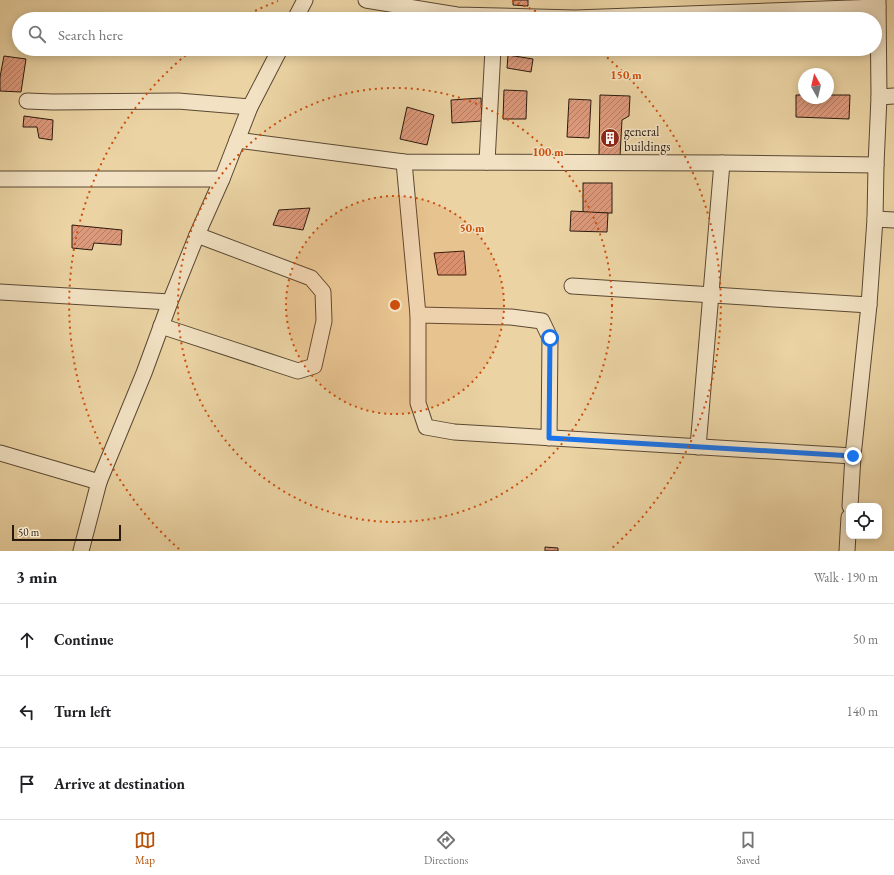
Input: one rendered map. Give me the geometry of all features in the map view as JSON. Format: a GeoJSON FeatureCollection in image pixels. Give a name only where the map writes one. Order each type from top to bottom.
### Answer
{"type":"FeatureCollection","features":[{"type":"Feature","properties":{"kind":"street"},"geometry":{"type":"LineString","coordinates":[[299,12],[305,0]]}},
{"type":"Feature","properties":{"kind":"street"},"geometry":{"type":"LineString","coordinates":[[366,0],[439,12]]}},
{"type":"Feature","properties":{"kind":"street"},"geometry":{"type":"LineString","coordinates":[[696,12],[878,3]]}},
{"type":"Feature","properties":{"kind":"street"},"geometry":{"type":"LineString","coordinates":[[81,551],[99,482],[144,372],[196,235],[222,179],[250,107],[276,56]]}},
{"type":"Feature","properties":{"kind":"street"},"geometry":{"type":"LineString","coordinates":[[488,162],[493,56]]}},
{"type":"Feature","properties":{"kind":"street"},"geometry":{"type":"LineString","coordinates":[[850,503],[853,456],[869,305],[875,219],[879,97],[879,56]]}},
{"type":"Feature","properties":{"kind":"street"},"geometry":{"type":"LineString","coordinates":[[879,97],[894,96]]}},
{"type":"Feature","properties":{"kind":"street"},"geometry":{"type":"LineString","coordinates":[[27,101],[178,101],[250,107]]}},
{"type":"Feature","properties":{"kind":"street"},"geometry":{"type":"LineString","coordinates":[[237,140],[404,162],[876,165]]}},
{"type":"Feature","properties":{"kind":"street"},"geometry":{"type":"LineString","coordinates":[[404,162],[418,315],[418,403],[426,427],[454,432],[853,456]]}},
{"type":"Feature","properties":{"kind":"street"},"geometry":{"type":"LineString","coordinates":[[698,447],[722,163]]}},
{"type":"Feature","properties":{"kind":"street"},"geometry":{"type":"LineString","coordinates":[[0,179],[222,179]]}},
{"type":"Feature","properties":{"kind":"street"},"geometry":{"type":"LineString","coordinates":[[875,219],[894,220]]}},
{"type":"Feature","properties":{"kind":"street"},"geometry":{"type":"LineString","coordinates":[[161,326],[298,371],[314,366],[324,321],[323,292],[310,278],[196,235]]}},
{"type":"Feature","properties":{"kind":"street"},"geometry":{"type":"LineString","coordinates":[[572,286],[869,305]]}},
{"type":"Feature","properties":{"kind":"street"},"geometry":{"type":"LineString","coordinates":[[0,292],[170,302]]}},
{"type":"Feature","properties":{"kind":"street"},"geometry":{"type":"LineString","coordinates":[[418,315],[511,317],[542,322],[550,338],[549,438]]}},
{"type":"Feature","properties":{"kind":"street"},"geometry":{"type":"LineString","coordinates":[[0,454],[99,482]]}},
{"type":"Feature","properties":{"kind":"street"},"geometry":{"type":"LineString","coordinates":[[847,551],[848,539]]}},
{"type":"Feature","properties":{"kind":"building"},"geometry":{"type":"Polygon","coordinates":[[[513,0],[528,0],[528,6],[513,5],[513,0]]]}},
{"type":"Feature","properties":{"kind":"building"},"geometry":{"type":"Polygon","coordinates":[[[4,56],[26,59],[21,92],[0,91],[0,77],[4,56]]]}},
{"type":"Feature","properties":{"kind":"building"},"geometry":{"type":"Polygon","coordinates":[[[508,56],[533,59],[531,72],[507,68],[508,56]]]}},
{"type":"Feature","properties":{"kind":"building"},"geometry":{"type":"Polygon","coordinates":[[[504,90],[527,91],[526,119],[503,119],[504,90]]]}},
{"type":"Feature","properties":{"kind":"building","name":"general buildings"},"geometry":{"type":"Polygon","coordinates":[[[600,95],[630,96],[629,116],[622,120],[620,156],[599,155],[600,95]]]}},
{"type":"Feature","properties":{"kind":"building"},"geometry":{"type":"Polygon","coordinates":[[[796,95],[798,95],[798,104],[834,104],[834,95],[850,95],[849,119],[796,117],[796,95]]]}},
{"type":"Feature","properties":{"kind":"building"},"geometry":{"type":"Polygon","coordinates":[[[481,98],[482,121],[452,123],[451,100],[481,98]]]}},
{"type":"Feature","properties":{"kind":"building","name":"general buildings"},"geometry":{"type":"Polygon","coordinates":[[[569,99],[591,100],[589,138],[567,137],[569,99]]]}},
{"type":"Feature","properties":{"kind":"building"},"geometry":{"type":"Polygon","coordinates":[[[407,107],[434,115],[427,145],[400,139],[407,107]]]}},
{"type":"Feature","properties":{"kind":"building"},"geometry":{"type":"Polygon","coordinates":[[[24,116],[53,120],[52,140],[39,138],[37,127],[23,127],[24,116]]]}},
{"type":"Feature","properties":{"kind":"building","name":"general buildings"},"geometry":{"type":"Polygon","coordinates":[[[583,183],[612,183],[612,213],[583,213],[583,183]]]}},
{"type":"Feature","properties":{"kind":"building"},"geometry":{"type":"Polygon","coordinates":[[[310,208],[303,230],[273,225],[279,210],[310,208]]]}},
{"type":"Feature","properties":{"kind":"building"},"geometry":{"type":"Polygon","coordinates":[[[571,211],[608,213],[607,232],[570,231],[571,211]]]}},
{"type":"Feature","properties":{"kind":"building"},"geometry":{"type":"Polygon","coordinates":[[[72,225],[122,230],[121,245],[94,243],[92,250],[72,248],[72,225]]]}},
{"type":"Feature","properties":{"kind":"building"},"geometry":{"type":"Polygon","coordinates":[[[464,251],[466,275],[438,275],[434,253],[464,251]]]}},
{"type":"Feature","properties":{"kind":"building"},"geometry":{"type":"Polygon","coordinates":[[[545,547],[558,548],[558,551],[545,551],[545,547]]]}},
{"type":"Feature","properties":{"kind":"place","name":"general buildings"},"geometry":{"type":"Point","coordinates":[610,138]}},
{"type":"Feature","properties":{"kind":"route"},"geometry":{"type":"LineString","coordinates":[[550,338],[549,438],[853,456]]}}]}
